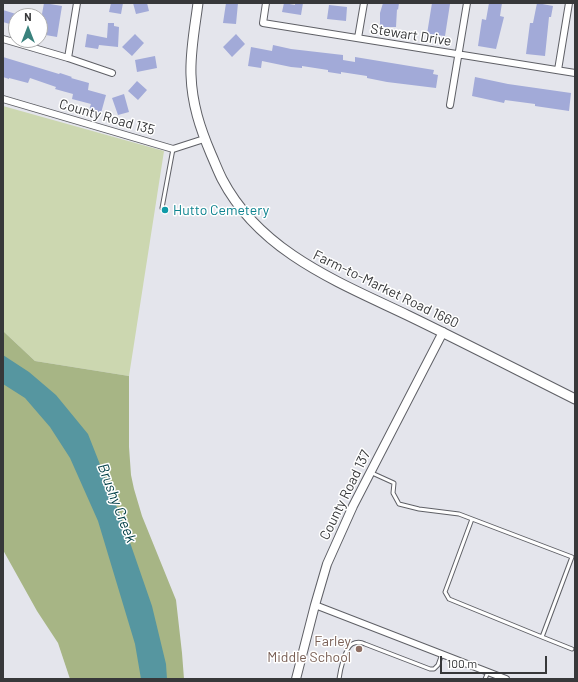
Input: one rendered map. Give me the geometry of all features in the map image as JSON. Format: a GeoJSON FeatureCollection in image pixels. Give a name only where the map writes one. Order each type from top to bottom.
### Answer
{"type":"FeatureCollection","features":[{"type":"Feature","properties":{"kind":"main road","name":"Farm-to-Market Road 1660"},"geometry":{"type":"LineString","coordinates":[[198,3],[191,59],[191,76],[198,120],[204,139],[222,179],[236,201],[258,227],[276,244],[321,274],[443,332],[575,399]]}},
{"type":"Feature","properties":{"kind":"street"},"geometry":{"type":"LineString","coordinates":[[68,58],[77,3]]}},
{"type":"Feature","properties":{"kind":"street","name":"Stewart Drive"},"geometry":{"type":"LineString","coordinates":[[266,3],[263,23],[575,73]]}},
{"type":"Feature","properties":{"kind":"street"},"geometry":{"type":"LineString","coordinates":[[358,38],[364,3]]}},
{"type":"Feature","properties":{"kind":"street"},"geometry":{"type":"LineString","coordinates":[[450,105],[467,3]]}},
{"type":"Feature","properties":{"kind":"street"},"geometry":{"type":"LineString","coordinates":[[558,70],[570,3]]}},
{"type":"Feature","properties":{"kind":"street"},"geometry":{"type":"LineString","coordinates":[[3,39],[68,58],[112,73]]}},
{"type":"Feature","properties":{"kind":"street","name":"County Road 135"},"geometry":{"type":"LineString","coordinates":[[3,99],[174,149]]}},
{"type":"Feature","properties":{"kind":"street"},"geometry":{"type":"LineString","coordinates":[[174,149],[204,139]]}},
{"type":"Feature","properties":{"kind":"street","name":"County Road 137"},"geometry":{"type":"LineString","coordinates":[[296,679],[327,564],[370,472],[443,332]]}},
{"type":"Feature","properties":{"kind":"street"},"geometry":{"type":"LineString","coordinates":[[315,605],[506,679]]}},
{"type":"Feature","properties":{"kind":"lane"},"geometry":{"type":"LineString","coordinates":[[162,208],[174,149]]}},
{"type":"Feature","properties":{"kind":"lane"},"geometry":{"type":"LineString","coordinates":[[370,472],[394,483],[393,493],[399,504],[420,509],[459,514],[574,558],[542,637]]}},
{"type":"Feature","properties":{"kind":"lane"},"geometry":{"type":"LineString","coordinates":[[472,519],[445,592],[449,599],[572,649]]}},
{"type":"Feature","properties":{"kind":"lane"},"geometry":{"type":"LineString","coordinates":[[339,679],[348,648],[356,642],[365,644],[430,669],[434,669],[436,667],[442,654]]}},
{"type":"Feature","properties":{"kind":"lane"},"geometry":{"type":"LineString","coordinates":[[485,679],[488,672]]}},
{"type":"Feature","properties":{"kind":"green space"},"geometry":{"type":"Polygon","coordinates":[[[3,106],[164,151],[129,376],[35,361],[3,331],[3,106]]]}},
{"type":"Feature","properties":{"kind":"green space"},"geometry":{"type":"Polygon","coordinates":[[[3,331],[35,361],[129,376],[129,447],[131,475],[142,516],[176,600],[184,679],[70,679],[58,643],[37,611],[3,550],[3,331]]]}},
{"type":"Feature","properties":{"kind":"water"},"geometry":{"type":"Polygon","coordinates":[[[3,355],[29,372],[56,395],[88,434],[125,528],[152,606],[166,664],[167,679],[141,679],[135,644],[98,521],[70,458],[50,427],[25,398],[3,384],[3,355]]]}},
{"type":"Feature","properties":{"kind":"building"},"geometry":{"type":"Polygon","coordinates":[[[44,3],[62,6],[57,37],[48,35],[48,8],[43,8],[44,3]]]}},
{"type":"Feature","properties":{"kind":"building"},"geometry":{"type":"Polygon","coordinates":[[[111,3],[123,3],[121,14],[109,12],[111,3]]]}},
{"type":"Feature","properties":{"kind":"building"},"geometry":{"type":"Polygon","coordinates":[[[133,3],[147,3],[149,11],[136,14],[133,3]]]}},
{"type":"Feature","properties":{"kind":"building"},"geometry":{"type":"Polygon","coordinates":[[[226,3],[238,3],[236,24],[223,23],[226,3]]]}},
{"type":"Feature","properties":{"kind":"building"},"geometry":{"type":"Polygon","coordinates":[[[284,3],[295,5],[295,3],[303,3],[301,15],[282,12],[284,3]]]}},
{"type":"Feature","properties":{"kind":"building"},"geometry":{"type":"Polygon","coordinates":[[[383,3],[399,3],[398,10],[397,9],[396,27],[380,27],[380,13],[383,3]]]}},
{"type":"Feature","properties":{"kind":"building"},"geometry":{"type":"Polygon","coordinates":[[[432,3],[450,4],[445,36],[427,34],[432,3]]]}},
{"type":"Feature","properties":{"kind":"building"},"geometry":{"type":"Polygon","coordinates":[[[489,3],[502,3],[500,16],[504,17],[496,49],[478,46],[482,19],[486,20],[489,3]]]}},
{"type":"Feature","properties":{"kind":"building"},"geometry":{"type":"Polygon","coordinates":[[[537,3],[553,6],[551,17],[549,17],[545,56],[526,54],[530,23],[533,23],[537,3]]]}},
{"type":"Feature","properties":{"kind":"building"},"geometry":{"type":"Polygon","coordinates":[[[329,5],[347,7],[346,21],[327,19],[329,5]]]}},
{"type":"Feature","properties":{"kind":"building"},"geometry":{"type":"Polygon","coordinates":[[[3,10],[8,12],[8,24],[3,22],[3,10]]]}},
{"type":"Feature","properties":{"kind":"building"},"geometry":{"type":"Polygon","coordinates":[[[108,23],[114,23],[114,26],[119,27],[118,47],[99,45],[98,49],[85,47],[87,34],[107,38],[108,23]]]}},
{"type":"Feature","properties":{"kind":"building"},"geometry":{"type":"Polygon","coordinates":[[[135,34],[144,43],[132,56],[122,47],[135,34]]]}},
{"type":"Feature","properties":{"kind":"building"},"geometry":{"type":"Polygon","coordinates":[[[236,34],[245,44],[232,57],[223,47],[236,34]]]}},
{"type":"Feature","properties":{"kind":"building"},"geometry":{"type":"Polygon","coordinates":[[[273,45],[291,49],[343,55],[343,60],[355,62],[355,57],[434,70],[433,74],[438,75],[436,88],[387,82],[367,78],[367,76],[341,72],[341,74],[328,72],[328,70],[302,66],[302,68],[291,67],[262,61],[261,68],[248,66],[251,47],[272,51],[273,45]]]}},
{"type":"Feature","properties":{"kind":"building"},"geometry":{"type":"Polygon","coordinates":[[[155,56],[157,68],[137,72],[135,60],[155,56]]]}},
{"type":"Feature","properties":{"kind":"building"},"geometry":{"type":"Polygon","coordinates":[[[3,57],[89,83],[88,90],[106,95],[101,113],[89,110],[91,104],[72,99],[73,94],[55,89],[56,87],[30,78],[28,83],[3,77],[3,57]]]}},
{"type":"Feature","properties":{"kind":"building"},"geometry":{"type":"Polygon","coordinates":[[[475,77],[508,84],[571,93],[569,111],[505,100],[504,103],[472,96],[475,77]]]}},
{"type":"Feature","properties":{"kind":"building"},"geometry":{"type":"Polygon","coordinates":[[[137,81],[147,90],[138,100],[128,91],[137,81]]]}},
{"type":"Feature","properties":{"kind":"building"},"geometry":{"type":"Polygon","coordinates":[[[124,94],[129,112],[118,115],[112,98],[124,94]]]}},
{"type":"Feature","properties":{"kind":"place","name":"Hutto Cemetery"},"geometry":{"type":"Point","coordinates":[165,210]}},
{"type":"Feature","properties":{"kind":"place","name":"Farley Middle School"},"geometry":{"type":"Point","coordinates":[359,649]}},
{"type":"Feature","properties":{"kind":"water label","name":"Brushy Creek"},"geometry":{"type":"Point","coordinates":[117,503]}}]}
